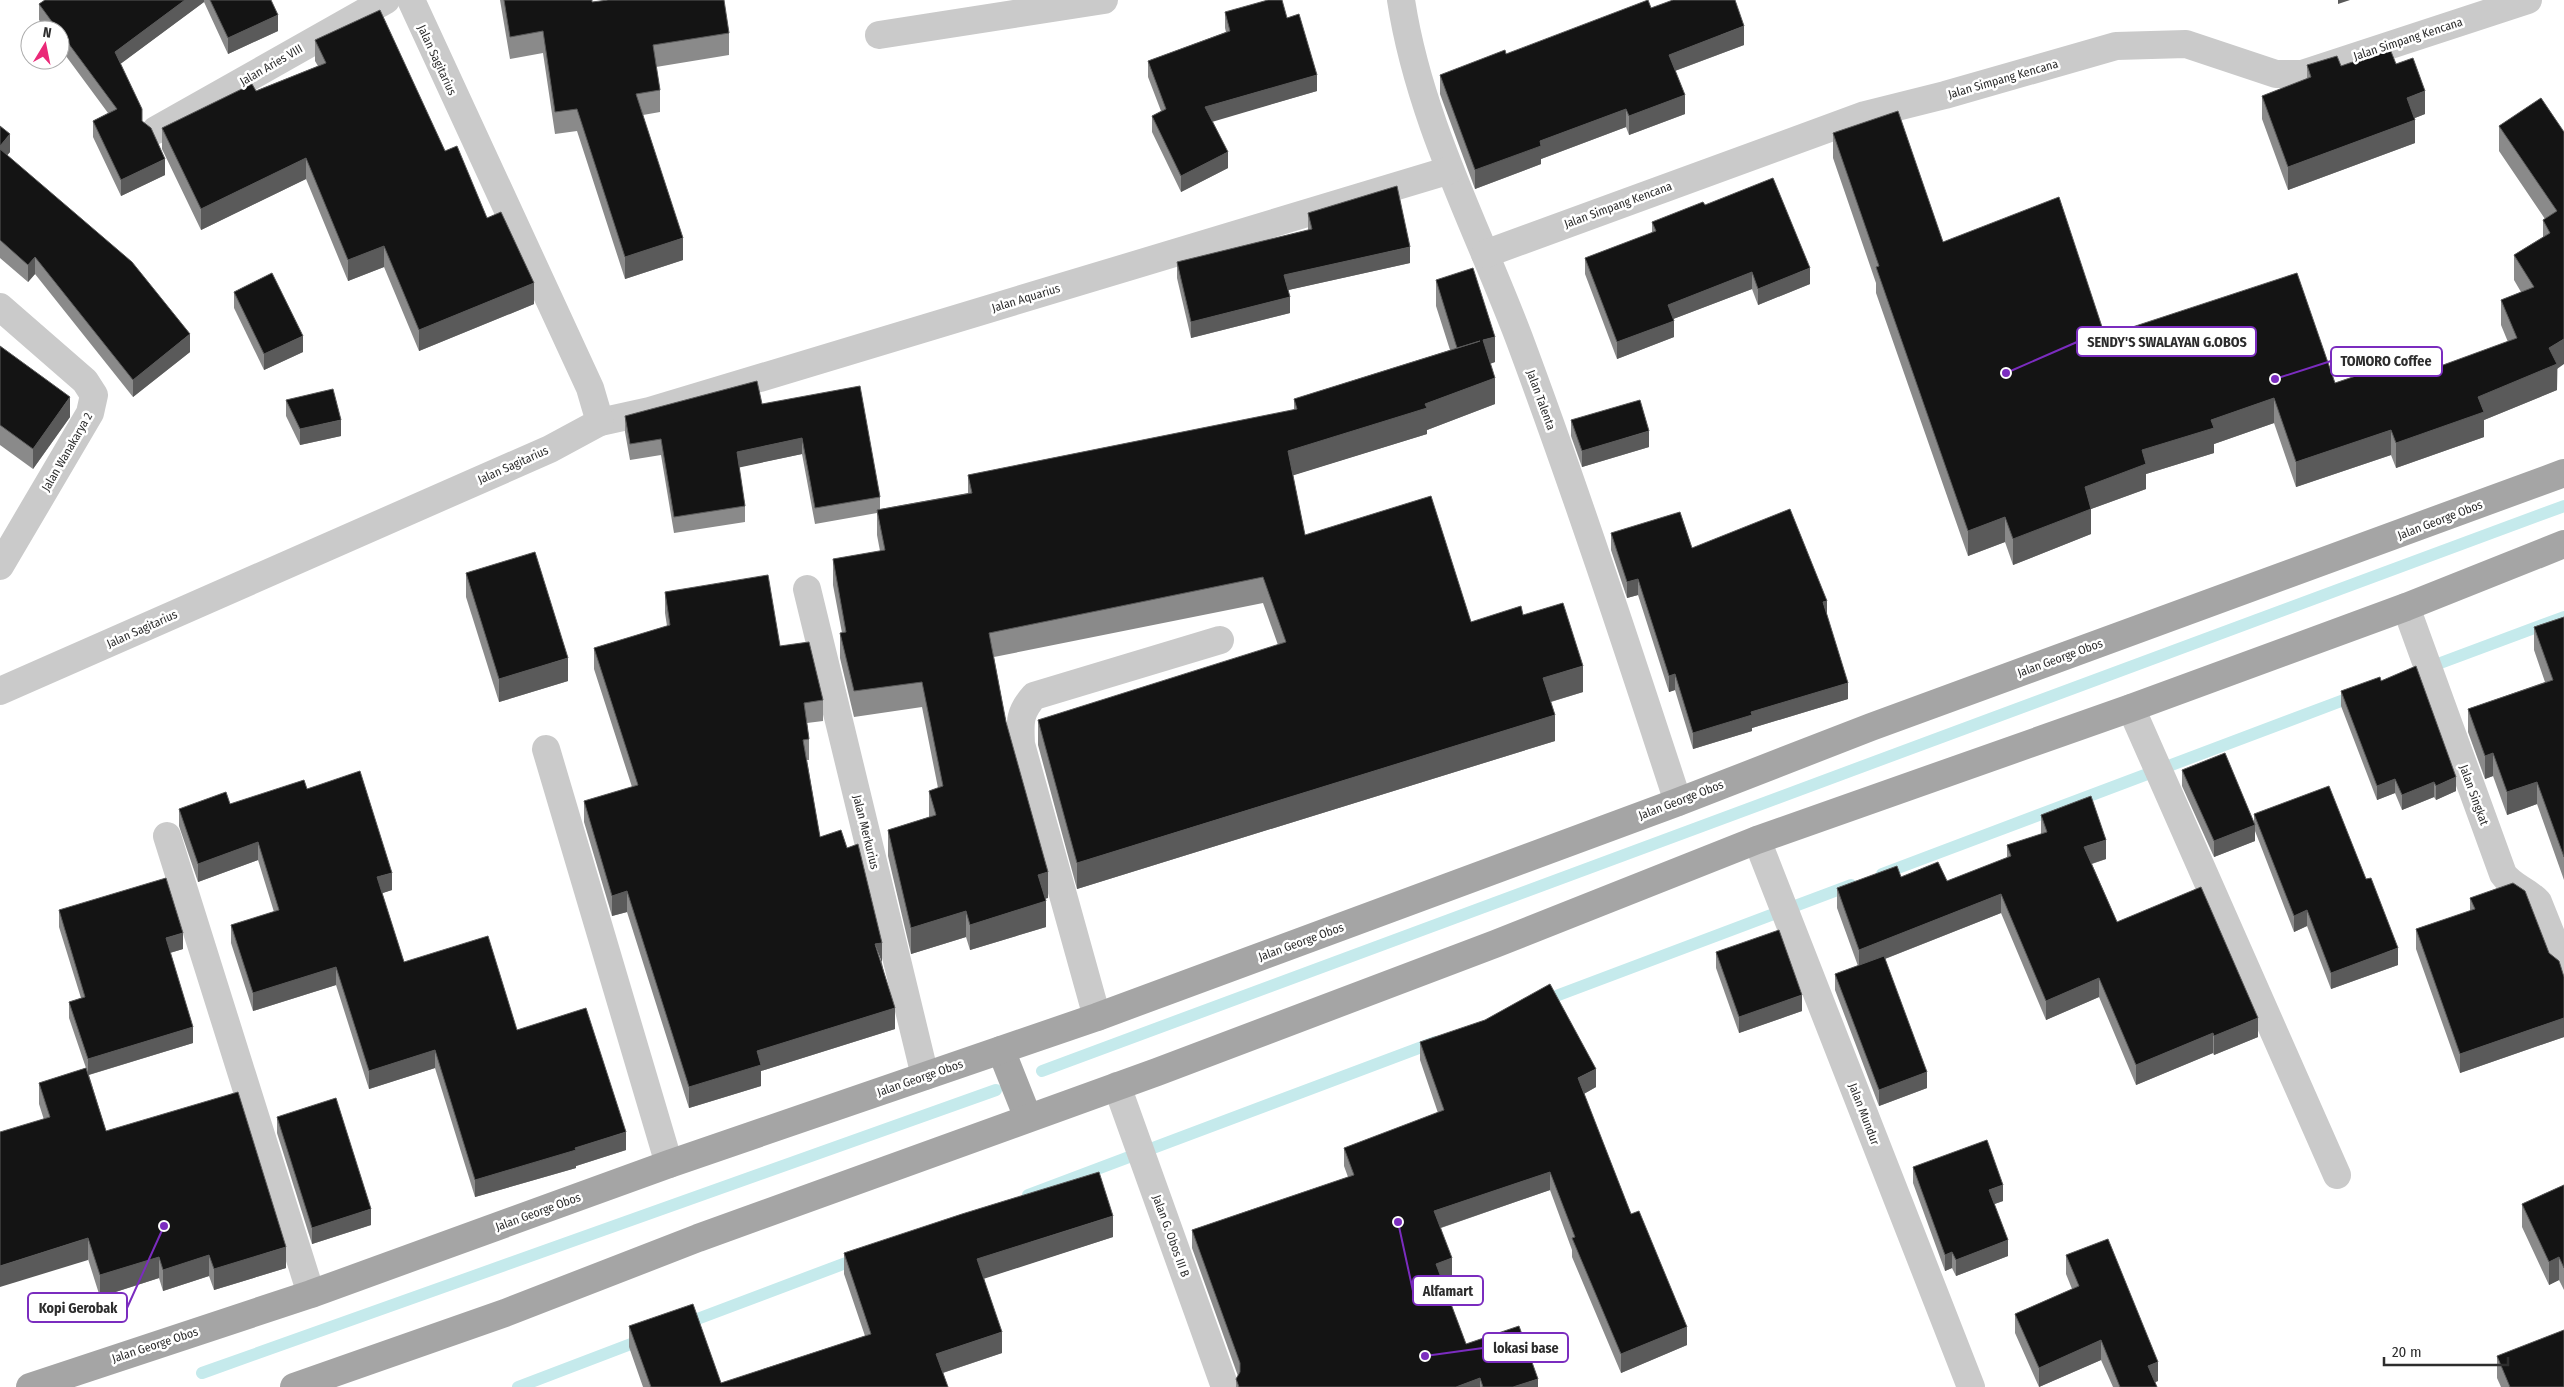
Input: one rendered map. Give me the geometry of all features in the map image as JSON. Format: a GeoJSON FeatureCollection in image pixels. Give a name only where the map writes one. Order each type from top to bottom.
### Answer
{"type":"FeatureCollection","features":[{"type":"Feature","properties":{"kind":"main road","name":"Jalan George Obos"},"geometry":{"type":"LineString","coordinates":[[30,1387],[311,1294],[668,1164],[1097,1017],[1678,802],[1871,727],[2564,473]]}},
{"type":"Feature","properties":{"kind":"main road"},"geometry":{"type":"LineString","coordinates":[[294,1387],[505,1313],[698,1238],[1117,1086],[1495,944],[1756,840],[2131,708],[2406,607],[2564,544]]}},
{"type":"Feature","properties":{"kind":"main road"},"geometry":{"type":"LineString","coordinates":[[1001,1050],[1028,1118]]}},
{"type":"Feature","properties":{"kind":"street","name":"Jalan Aries VIII"},"geometry":{"type":"LineString","coordinates":[[156,130],[386,0]]}},
{"type":"Feature","properties":{"kind":"street","name":"Jalan Sagitarius"},"geometry":{"type":"LineString","coordinates":[[0,691],[550,449],[600,422],[586,380],[411,0]]}},
{"type":"Feature","properties":{"kind":"street"},"geometry":{"type":"LineString","coordinates":[[879,35],[1104,0]]}},
{"type":"Feature","properties":{"kind":"street","name":"Jalan Talenta"},"geometry":{"type":"LineString","coordinates":[[1401,0],[1431,116],[1450,170],[1485,254],[1555,438],[1678,802]]}},
{"type":"Feature","properties":{"kind":"street","name":"Jalan Simpang Kencana"},"geometry":{"type":"LineString","coordinates":[[1485,254],[1865,116],[1946,95],[2116,46],[2186,44],[2276,74],[2302,74],[2528,0]]}},
{"type":"Feature","properties":{"kind":"street","name":"Jalan Aquarius"},"geometry":{"type":"LineString","coordinates":[[600,422],[650,411],[1450,170]]}},
{"type":"Feature","properties":{"kind":"street","name":"Jalan Wanakarya 2"},"geometry":{"type":"LineString","coordinates":[[0,308],[85,381],[94,395],[90,413],[0,566]]}},
{"type":"Feature","properties":{"kind":"street","name":"Jalan Merkurius"},"geometry":{"type":"LineString","coordinates":[[807,589],[925,1076]]}},
{"type":"Feature","properties":{"kind":"street","name":"Jalan Singkat"},"geometry":{"type":"LineString","coordinates":[[2406,607],[2503,874],[2510,883],[2531,894],[2538,902],[2564,967]]}},
{"type":"Feature","properties":{"kind":"street"},"geometry":{"type":"LineString","coordinates":[[1097,1017],[1021,744],[1020,728],[1023,709],[1034,696],[1220,640]]}},
{"type":"Feature","properties":{"kind":"street"},"geometry":{"type":"LineString","coordinates":[[2131,708],[2337,1175]]}},
{"type":"Feature","properties":{"kind":"street"},"geometry":{"type":"LineString","coordinates":[[546,749],[668,1164]]}},
{"type":"Feature","properties":{"kind":"street"},"geometry":{"type":"LineString","coordinates":[[167,836],[311,1294]]}},
{"type":"Feature","properties":{"kind":"street","name":"Jalan Mundur"},"geometry":{"type":"LineString","coordinates":[[1756,840],[1971,1387]]}},
{"type":"Feature","properties":{"kind":"street","name":"Jalan G. Obos III B"},"geometry":{"type":"LineString","coordinates":[[1117,1086],[1225,1387]]}},
{"type":"Feature","properties":{"kind":"building"},"geometry":{"type":"Polygon","coordinates":[[[45,0],[185,0],[115,52],[142,109],[142,121],[151,128],[165,159],[121,180],[93,121],[117,109],[70,46],[70,20],[51,20],[39,4],[45,0]]]}},
{"type":"Feature","properties":{"kind":"building"},"geometry":{"type":"Polygon","coordinates":[[[210,0],[271,0],[278,15],[228,38],[210,0]]]}},
{"type":"Feature","properties":{"kind":"building"},"geometry":{"type":"Polygon","coordinates":[[[504,0],[592,0],[592,2],[608,0],[724,0],[729,33],[653,45],[660,90],[636,94],[683,238],[625,257],[577,109],[555,112],[543,31],[510,37],[504,0]]]}},
{"type":"Feature","properties":{"kind":"building"},"geometry":{"type":"Polygon","coordinates":[[[1268,0],[1282,0],[1287,18],[1299,14],[1317,75],[1205,107],[1228,152],[1181,176],[1152,116],[1166,109],[1148,61],[1230,31],[1225,12],[1268,0]]]}},
{"type":"Feature","properties":{"kind":"building"},"geometry":{"type":"Polygon","coordinates":[[[1648,0],[1651,8],[1673,0],[1735,0],[1744,26],[1669,55],[1685,95],[1629,116],[1626,109],[1540,141],[1541,146],[1475,170],[1440,75],[1505,50],[1506,54],[1648,0]]]}},
{"type":"Feature","properties":{"kind":"building"},"geometry":{"type":"Polygon","coordinates":[[[380,10],[445,151],[457,146],[487,218],[501,212],[534,283],[419,330],[384,246],[348,260],[306,158],[201,209],[162,128],[252,84],[256,91],[326,63],[315,40],[380,10]]]}},
{"type":"Feature","properties":{"kind":"building"},"geometry":{"type":"Polygon","coordinates":[[[2390,49],[2396,64],[2413,58],[2425,91],[2407,98],[2415,120],[2288,167],[2262,96],[2311,77],[2307,65],[2337,56],[2341,66],[2390,49]]]}},
{"type":"Feature","properties":{"kind":"building"},"geometry":{"type":"Polygon","coordinates":[[[2541,98],[2564,132],[2564,339],[2549,348],[2557,364],[2478,397],[2484,412],[2396,443],[2391,430],[2296,462],[2274,398],[2211,420],[2214,428],[2142,450],[2146,464],[2085,487],[2091,509],[2013,539],[2005,517],[1968,531],[1876,267],[1879,266],[1833,133],[1898,111],[1943,242],[2059,197],[2105,336],[2297,273],[2335,383],[2418,355],[2424,372],[2517,338],[2501,300],[2534,287],[2514,255],[2550,233],[2543,220],[2557,211],[2499,126],[2541,98]]]}},
{"type":"Feature","properties":{"kind":"building"},"geometry":{"type":"Polygon","coordinates":[[[0,126],[10,134],[0,146],[0,126]]]}},
{"type":"Feature","properties":{"kind":"building"},"geometry":{"type":"Polygon","coordinates":[[[0,149],[132,262],[190,334],[133,380],[35,257],[28,265],[0,240],[0,149]]]}},
{"type":"Feature","properties":{"kind":"building"},"geometry":{"type":"Polygon","coordinates":[[[1773,178],[1810,268],[1758,289],[1752,272],[1668,305],[1674,321],[1617,342],[1585,258],[1656,231],[1652,222],[1703,202],[1705,205],[1773,178]]]}},
{"type":"Feature","properties":{"kind":"building"},"geometry":{"type":"Polygon","coordinates":[[[1397,186],[1410,247],[1284,275],[1290,297],[1191,322],[1177,262],[1312,229],[1308,213],[1397,186]]]}},
{"type":"Feature","properties":{"kind":"building"},"geometry":{"type":"Polygon","coordinates":[[[1473,268],[1495,337],[1483,340],[1495,378],[1425,404],[1427,408],[1288,451],[1305,535],[1431,496],[1471,622],[1521,606],[1523,615],[1563,603],[1583,666],[1543,678],[1555,715],[1077,863],[1038,720],[1286,642],[1263,577],[989,633],[1006,722],[1048,872],[1038,875],[1046,901],[970,925],[966,911],[911,928],[888,830],[936,815],[929,791],[943,786],[922,682],[854,691],[840,633],[846,632],[833,559],[885,550],[877,510],[972,493],[968,475],[1297,409],[1294,399],[1480,341],[1457,348],[1436,280],[1473,268]]]}},
{"type":"Feature","properties":{"kind":"building"},"geometry":{"type":"Polygon","coordinates":[[[272,273],[303,336],[264,354],[234,292],[272,273]]]}},
{"type":"Feature","properties":{"kind":"building"},"geometry":{"type":"Polygon","coordinates":[[[0,346],[70,397],[33,449],[0,425],[0,346]]]}},
{"type":"Feature","properties":{"kind":"building"},"geometry":{"type":"Polygon","coordinates":[[[757,381],[762,404],[860,386],[880,497],[815,508],[802,438],[737,452],[745,506],[674,517],[661,439],[630,444],[625,416],[757,381]]]}},
{"type":"Feature","properties":{"kind":"building"},"geometry":{"type":"Polygon","coordinates":[[[333,389],[341,420],[300,429],[286,400],[333,389]]]}},
{"type":"Feature","properties":{"kind":"building"},"geometry":{"type":"Polygon","coordinates":[[[1640,400],[1649,431],[1582,451],[1571,420],[1640,400]]]}},
{"type":"Feature","properties":{"kind":"building"},"geometry":{"type":"Polygon","coordinates":[[[1790,509],[1827,601],[1823,602],[1848,683],[1751,712],[1752,715],[1693,733],[1675,674],[1669,676],[1638,579],[1627,582],[1611,533],[1680,512],[1692,548],[1790,509]]]}},
{"type":"Feature","properties":{"kind":"building"},"geometry":{"type":"Polygon","coordinates":[[[535,552],[568,658],[499,679],[466,573],[535,552]]]}},
{"type":"Feature","properties":{"kind":"building"},"geometry":{"type":"Polygon","coordinates":[[[768,575],[780,646],[809,642],[823,700],[804,703],[809,739],[803,740],[820,837],[841,830],[847,848],[858,844],[882,943],[875,944],[895,1008],[757,1051],[761,1065],[689,1087],[627,891],[612,896],[584,801],[638,785],[594,648],[670,625],[665,592],[768,575]]]}},
{"type":"Feature","properties":{"kind":"building"},"geometry":{"type":"Polygon","coordinates":[[[2564,617],[2564,857],[2537,782],[2507,792],[2493,753],[2485,756],[2468,709],[2553,680],[2534,627],[2564,617]]]}},
{"type":"Feature","properties":{"kind":"building"},"geometry":{"type":"Polygon","coordinates":[[[2416,666],[2456,777],[2436,786],[2434,782],[2402,795],[2395,779],[2377,786],[2341,691],[2380,677],[2381,681],[2416,666]]]}},
{"type":"Feature","properties":{"kind":"building"},"geometry":{"type":"Polygon","coordinates":[[[2225,753],[2255,825],[2214,841],[2182,770],[2225,753]]]}},
{"type":"Feature","properties":{"kind":"building"},"geometry":{"type":"Polygon","coordinates":[[[360,771],[392,873],[377,877],[404,962],[488,936],[517,1030],[586,1008],[626,1132],[575,1148],[576,1150],[475,1180],[435,1050],[369,1071],[336,967],[253,993],[231,925],[279,910],[258,842],[198,864],[179,809],[226,792],[230,804],[304,780],[307,789],[360,771]]]}},
{"type":"Feature","properties":{"kind":"building"},"geometry":{"type":"Polygon","coordinates":[[[2329,786],[2366,879],[2371,878],[2398,948],[2331,973],[2307,910],[2294,916],[2254,814],[2329,786]]]}},
{"type":"Feature","properties":{"kind":"building"},"geometry":{"type":"Polygon","coordinates":[[[2091,796],[2106,840],[2084,847],[2117,922],[2201,887],[2258,1018],[2214,1036],[2213,1033],[2136,1065],[2099,978],[2046,1001],[2001,894],[1859,950],[1837,888],[1897,866],[1901,877],[1938,862],[1947,881],[2011,856],[2007,845],[2047,832],[2041,815],[2091,796]]]}},
{"type":"Feature","properties":{"kind":"building"},"geometry":{"type":"Polygon","coordinates":[[[166,878],[183,933],[166,938],[193,1027],[88,1059],[69,1002],[85,997],[59,910],[166,878]]]}},
{"type":"Feature","properties":{"kind":"building"},"geometry":{"type":"Polygon","coordinates":[[[2513,883],[2525,891],[2549,953],[2559,961],[2564,977],[2564,1018],[2460,1054],[2416,929],[2475,909],[2470,898],[2513,883]]]}},
{"type":"Feature","properties":{"kind":"building"},"geometry":{"type":"Polygon","coordinates":[[[1779,930],[1802,995],[1739,1017],[1716,952],[1779,930]]]}},
{"type":"Feature","properties":{"kind":"building"},"geometry":{"type":"Polygon","coordinates":[[[1884,956],[1927,1072],[1879,1090],[1835,974],[1884,956]]]}},
{"type":"Feature","properties":{"kind":"building"},"geometry":{"type":"Polygon","coordinates":[[[1550,984],[1596,1069],[1578,1078],[1631,1214],[1639,1211],[1687,1327],[1621,1354],[1572,1238],[1575,1237],[1550,1172],[1434,1211],[1452,1258],[1436,1264],[1466,1344],[1519,1326],[1538,1379],[1513,1387],[1483,1387],[1480,1378],[1456,1387],[1239,1387],[1236,1379],[1240,1372],[1240,1363],[1192,1230],[1354,1175],[1344,1148],[1444,1110],[1420,1042],[1485,1020],[1550,984]]]}},
{"type":"Feature","properties":{"kind":"building"},"geometry":{"type":"Polygon","coordinates":[[[86,1068],[106,1131],[238,1092],[286,1247],[214,1269],[209,1255],[163,1270],[159,1257],[100,1275],[88,1238],[0,1266],[0,1132],[50,1117],[39,1083],[86,1068]]]}},
{"type":"Feature","properties":{"kind":"building"},"geometry":{"type":"Polygon","coordinates":[[[336,1098],[371,1209],[312,1228],[277,1117],[336,1098]]]}},
{"type":"Feature","properties":{"kind":"building"},"geometry":{"type":"Polygon","coordinates":[[[1987,1140],[2003,1185],[1989,1190],[2008,1240],[1956,1260],[1952,1252],[1945,1255],[1913,1167],[1987,1140]]]}},
{"type":"Feature","properties":{"kind":"building"},"geometry":{"type":"Polygon","coordinates":[[[1099,1172],[1113,1216],[977,1259],[1002,1332],[936,1354],[948,1387],[651,1387],[629,1326],[693,1304],[721,1383],[871,1334],[844,1253],[1099,1172]]]}},
{"type":"Feature","properties":{"kind":"building"},"geometry":{"type":"Polygon","coordinates":[[[2564,1185],[2564,1268],[2559,1257],[2549,1262],[2522,1204],[2564,1185]]]}},
{"type":"Feature","properties":{"kind":"building"},"geometry":{"type":"Polygon","coordinates":[[[2108,1239],[2158,1362],[2148,1366],[2157,1387],[2120,1387],[2101,1340],[2039,1368],[2015,1314],[2079,1286],[2066,1255],[2108,1239]]]}},
{"type":"Feature","properties":{"kind":"building"},"geometry":{"type":"Polygon","coordinates":[[[2564,1330],[2564,1387],[2510,1387],[2497,1356],[2564,1330]]]}},
{"type":"Feature","properties":{"kind":"waterway"},"geometry":{"type":"LineString","coordinates":[[1042,1071],[2564,506]]}},
{"type":"Feature","properties":{"kind":"waterway"},"geometry":{"type":"LineString","coordinates":[[2427,668],[2564,617]]}},
{"type":"Feature","properties":{"kind":"waterway"},"geometry":{"type":"LineString","coordinates":[[1882,874],[2357,695]]}},
{"type":"Feature","properties":{"kind":"waterway"},"geometry":{"type":"LineString","coordinates":[[1540,1002],[1851,885]]}},
{"type":"Feature","properties":{"kind":"waterway"},"geometry":{"type":"LineString","coordinates":[[1028,1195],[1435,1042]]}},
{"type":"Feature","properties":{"kind":"waterway"},"geometry":{"type":"LineString","coordinates":[[202,1373],[996,1090]]}},
{"type":"Feature","properties":{"kind":"waterway"},"geometry":{"type":"LineString","coordinates":[[684,1324],[859,1258]]}},
{"type":"Feature","properties":{"kind":"waterway"},"geometry":{"type":"LineString","coordinates":[[518,1387],[644,1339]]}},
{"type":"Feature","properties":{"kind":"place","name":"SENDY'S SWALAYAN G.OBOS"},"geometry":{"type":"Point","coordinates":[2006,373]}},
{"type":"Feature","properties":{"kind":"place","name":"TOMORO Coffee"},"geometry":{"type":"Point","coordinates":[2275,379]}},
{"type":"Feature","properties":{"kind":"place","name":"Alfamart"},"geometry":{"type":"Point","coordinates":[1398,1222]}},
{"type":"Feature","properties":{"kind":"place","name":"Kopi Gerobak"},"geometry":{"type":"Point","coordinates":[164,1226]}},
{"type":"Feature","properties":{"kind":"place","name":"lokasi base"},"geometry":{"type":"Point","coordinates":[1425,1356]}}]}
